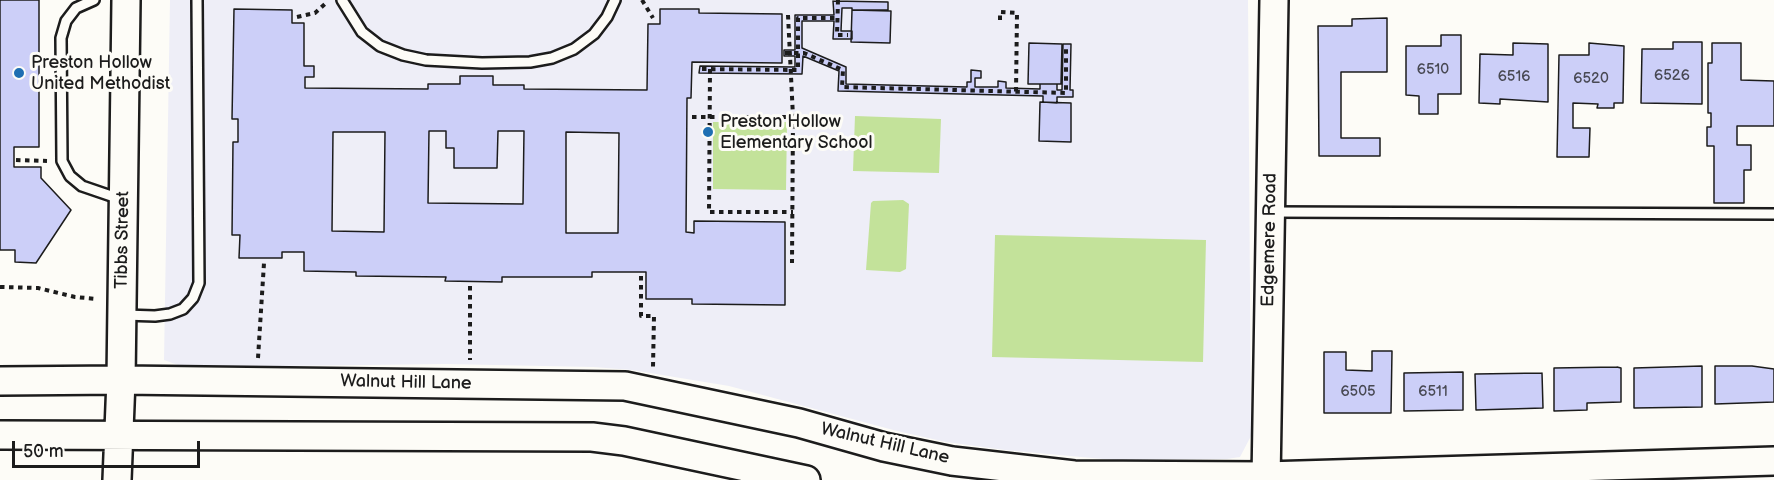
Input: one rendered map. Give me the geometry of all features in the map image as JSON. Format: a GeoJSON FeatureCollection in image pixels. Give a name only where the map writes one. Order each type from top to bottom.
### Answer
{"type":"FeatureCollection","features":[{"type":"Feature","properties":{"kind":"main road","name":"Tibbs Street"},"geometry":{"type":"LineString","coordinates":[[117,480],[121,380],[126,0]]}},
{"type":"Feature","properties":{"kind":"main road","name":"Edgemere Road"},"geometry":{"type":"LineString","coordinates":[[1266,478],[1274,0]]}},
{"type":"Feature","properties":{"kind":"main road","name":"Walnut Hill Lane"},"geometry":{"type":"LineString","coordinates":[[0,381],[121,380],[625,386],[799,423],[884,447],[952,461],[1074,474],[1266,478],[1774,461]]}},
{"type":"Feature","properties":{"kind":"main road"},"geometry":{"type":"LineString","coordinates":[[0,435],[592,437],[624,441],[806,480]]}},
{"type":"Feature","properties":{"kind":"lane"},"geometry":{"type":"LineString","coordinates":[[94,0],[76,8],[66,21],[61,38],[62,161],[70,176],[82,186],[123,199]]}},
{"type":"Feature","properties":{"kind":"lane"},"geometry":{"type":"LineString","coordinates":[[122,315],[154,316],[170,314],[183,309],[193,298],[199,283],[197,0]]}},
{"type":"Feature","properties":{"kind":"lane"},"geometry":{"type":"LineString","coordinates":[[342,0],[362,32],[380,46],[403,55],[426,60],[482,63],[530,62],[552,58],[574,49],[594,34],[607,17],[615,0]]}},
{"type":"Feature","properties":{"kind":"lane"},"geometry":{"type":"LineString","coordinates":[[1270,212],[1774,214]]}},
{"type":"Feature","properties":{"kind":"path"},"geometry":{"type":"LineString","coordinates":[[297,17],[315,13],[324,7],[328,0]]}},
{"type":"Feature","properties":{"kind":"path"},"geometry":{"type":"LineString","coordinates":[[642,0],[653,18]]}},
{"type":"Feature","properties":{"kind":"path"},"geometry":{"type":"LineString","coordinates":[[838,0],[837,35],[848,35]]}},
{"type":"Feature","properties":{"kind":"path"},"geometry":{"type":"LineString","coordinates":[[1000,20],[1000,12],[1017,13],[1016,92]]}},
{"type":"Feature","properties":{"kind":"path"},"geometry":{"type":"LineString","coordinates":[[788,15],[787,53],[793,117],[792,263]]}},
{"type":"Feature","properties":{"kind":"path"},"geometry":{"type":"LineString","coordinates":[[702,69],[798,70],[798,18],[837,18]]}},
{"type":"Feature","properties":{"kind":"path"},"geometry":{"type":"LineString","coordinates":[[787,53],[804,53],[843,70],[842,87],[1066,93],[1066,46]]}},
{"type":"Feature","properties":{"kind":"path"},"geometry":{"type":"LineString","coordinates":[[710,69],[709,212],[793,212]]}},
{"type":"Feature","properties":{"kind":"path"},"geometry":{"type":"LineString","coordinates":[[692,117],[793,117]]}},
{"type":"Feature","properties":{"kind":"path"},"geometry":{"type":"LineString","coordinates":[[16,160],[62,161]]}},
{"type":"Feature","properties":{"kind":"path"},"geometry":{"type":"LineString","coordinates":[[258,361],[264,263]]}},
{"type":"Feature","properties":{"kind":"path"},"geometry":{"type":"LineString","coordinates":[[641,276],[641,316],[654,316],[653,371]]}},
{"type":"Feature","properties":{"kind":"path"},"geometry":{"type":"LineString","coordinates":[[470,286],[470,362]]}},
{"type":"Feature","properties":{"kind":"path"},"geometry":{"type":"LineString","coordinates":[[0,287],[38,288],[75,297],[98,298]]}},
{"type":"Feature","properties":{"kind":"shaded area","name":"Preston Hollow Elementary School"},"geometry":{"type":"Polygon","coordinates":[[[170,0],[1248,0],[1251,436],[1240,457],[1114,460],[946,442],[729,386],[632,370],[446,364],[196,367],[178,365],[164,360],[170,0]]]}},
{"type":"Feature","properties":{"kind":"green space"},"geometry":{"type":"Polygon","coordinates":[[[855,116],[941,119],[939,173],[853,171],[855,116]]]}},
{"type":"Feature","properties":{"kind":"green space"},"geometry":{"type":"Polygon","coordinates":[[[713,122],[787,122],[786,190],[713,189],[713,122]]]}},
{"type":"Feature","properties":{"kind":"green space"},"geometry":{"type":"Polygon","coordinates":[[[903,200],[909,204],[906,269],[900,272],[866,270],[871,203],[873,201],[903,200]]]}},
{"type":"Feature","properties":{"kind":"green space"},"geometry":{"type":"Polygon","coordinates":[[[995,235],[1206,240],[1203,362],[992,357],[995,235]]]}},
{"type":"Feature","properties":{"kind":"building","name":"Preston Hollow United Methodist"},"geometry":{"type":"Polygon","coordinates":[[[0,0],[39,0],[39,147],[14,147],[14,167],[41,167],[41,178],[71,210],[36,263],[15,262],[15,250],[0,250],[0,0]]]}},
{"type":"Feature","properties":{"kind":"building"},"geometry":{"type":"Polygon","coordinates":[[[833,1],[888,2],[888,10],[842,8],[841,31],[852,31],[852,39],[833,39],[834,21],[802,21],[802,48],[846,67],[846,84],[967,87],[967,82],[971,82],[971,70],[981,71],[981,78],[975,78],[975,87],[998,87],[998,81],[1006,82],[1006,88],[1040,89],[1040,84],[1057,84],[1057,90],[1062,90],[1063,44],[1071,44],[1070,90],[1073,90],[1073,97],[1057,97],[1057,103],[1043,102],[1043,96],[838,91],[839,71],[803,56],[802,74],[699,73],[700,66],[795,67],[795,56],[784,56],[784,50],[795,50],[795,15],[834,15],[833,1]]]}},
{"type":"Feature","properties":{"kind":"building"},"geometry":{"type":"Polygon","coordinates":[[[234,9],[292,10],[292,23],[304,23],[304,66],[314,66],[314,77],[305,77],[305,88],[428,89],[428,84],[460,84],[460,76],[493,76],[493,85],[524,85],[524,89],[647,90],[648,24],[660,24],[660,9],[699,9],[699,13],[782,14],[782,63],[692,62],[691,98],[687,98],[686,232],[694,233],[694,221],[785,222],[785,305],[692,304],[692,299],[646,299],[646,272],[592,272],[592,277],[502,277],[502,282],[445,281],[446,277],[356,276],[356,272],[304,271],[304,252],[282,252],[282,258],[239,258],[240,235],[232,235],[233,142],[238,142],[238,119],[232,119],[234,9]],[[429,131],[428,203],[523,204],[524,131],[498,131],[497,168],[454,168],[454,148],[446,148],[446,131],[429,131]],[[333,132],[332,231],[384,232],[385,132],[333,132]],[[566,132],[566,233],[618,233],[619,133],[566,132]]]}},
{"type":"Feature","properties":{"kind":"building"},"geometry":{"type":"Polygon","coordinates":[[[852,10],[891,11],[890,43],[851,42],[852,10]]]}},
{"type":"Feature","properties":{"kind":"building"},"geometry":{"type":"Polygon","coordinates":[[[1387,18],[1387,72],[1341,72],[1341,138],[1380,138],[1380,156],[1319,156],[1318,26],[1352,26],[1352,19],[1387,18]]]}},
{"type":"Feature","properties":{"kind":"building"},"geometry":{"type":"Polygon","coordinates":[[[1441,35],[1461,35],[1461,94],[1438,94],[1438,114],[1419,114],[1419,96],[1406,95],[1406,46],[1441,46],[1441,35]]]}},
{"type":"Feature","properties":{"kind":"building"},"geometry":{"type":"Polygon","coordinates":[[[1673,42],[1702,42],[1702,104],[1641,103],[1642,49],[1673,49],[1673,42]]]}},
{"type":"Feature","properties":{"kind":"building"},"geometry":{"type":"Polygon","coordinates":[[[1029,43],[1062,44],[1061,84],[1028,84],[1029,43]]]}},
{"type":"Feature","properties":{"kind":"building"},"geometry":{"type":"Polygon","coordinates":[[[1513,43],[1548,44],[1548,102],[1500,99],[1500,104],[1479,103],[1480,54],[1513,55],[1513,43]]]}},
{"type":"Feature","properties":{"kind":"building"},"geometry":{"type":"Polygon","coordinates":[[[1589,43],[1624,46],[1623,103],[1614,103],[1614,108],[1597,108],[1598,104],[1573,103],[1573,128],[1590,128],[1589,157],[1557,157],[1559,55],[1589,55],[1589,43]]]}},
{"type":"Feature","properties":{"kind":"building"},"geometry":{"type":"Polygon","coordinates":[[[1712,43],[1741,43],[1741,80],[1774,81],[1774,126],[1737,126],[1737,145],[1751,145],[1751,170],[1744,170],[1744,203],[1714,203],[1714,146],[1707,146],[1707,127],[1711,127],[1711,113],[1708,113],[1708,63],[1712,63],[1712,43]]]}},
{"type":"Feature","properties":{"kind":"building"},"geometry":{"type":"Polygon","coordinates":[[[1040,102],[1071,103],[1071,142],[1039,141],[1040,102]]]}},
{"type":"Feature","properties":{"kind":"building"},"geometry":{"type":"Polygon","coordinates":[[[1372,351],[1392,351],[1391,413],[1324,413],[1324,352],[1346,352],[1346,370],[1372,371],[1372,351]]]}},
{"type":"Feature","properties":{"kind":"building"},"geometry":{"type":"Polygon","coordinates":[[[1702,366],[1702,407],[1634,408],[1634,368],[1702,366]]]}},
{"type":"Feature","properties":{"kind":"building"},"geometry":{"type":"Polygon","coordinates":[[[1715,366],[1752,366],[1774,369],[1774,402],[1715,404],[1715,366]]]}},
{"type":"Feature","properties":{"kind":"building"},"geometry":{"type":"Polygon","coordinates":[[[1554,368],[1621,368],[1621,402],[1587,403],[1587,410],[1554,411],[1554,368]]]}},
{"type":"Feature","properties":{"kind":"building"},"geometry":{"type":"Polygon","coordinates":[[[1463,372],[1463,410],[1404,411],[1404,373],[1463,372]]]}},
{"type":"Feature","properties":{"kind":"building"},"geometry":{"type":"Polygon","coordinates":[[[1542,373],[1543,408],[1476,410],[1475,374],[1542,373]]]}},
{"type":"Feature","properties":{"kind":"place","name":"Preston Hollow United Methodist"},"geometry":{"type":"Point","coordinates":[19,73]}},
{"type":"Feature","properties":{"kind":"place","name":"Preston Hollow Elementary School"},"geometry":{"type":"Point","coordinates":[708,132]}}]}
